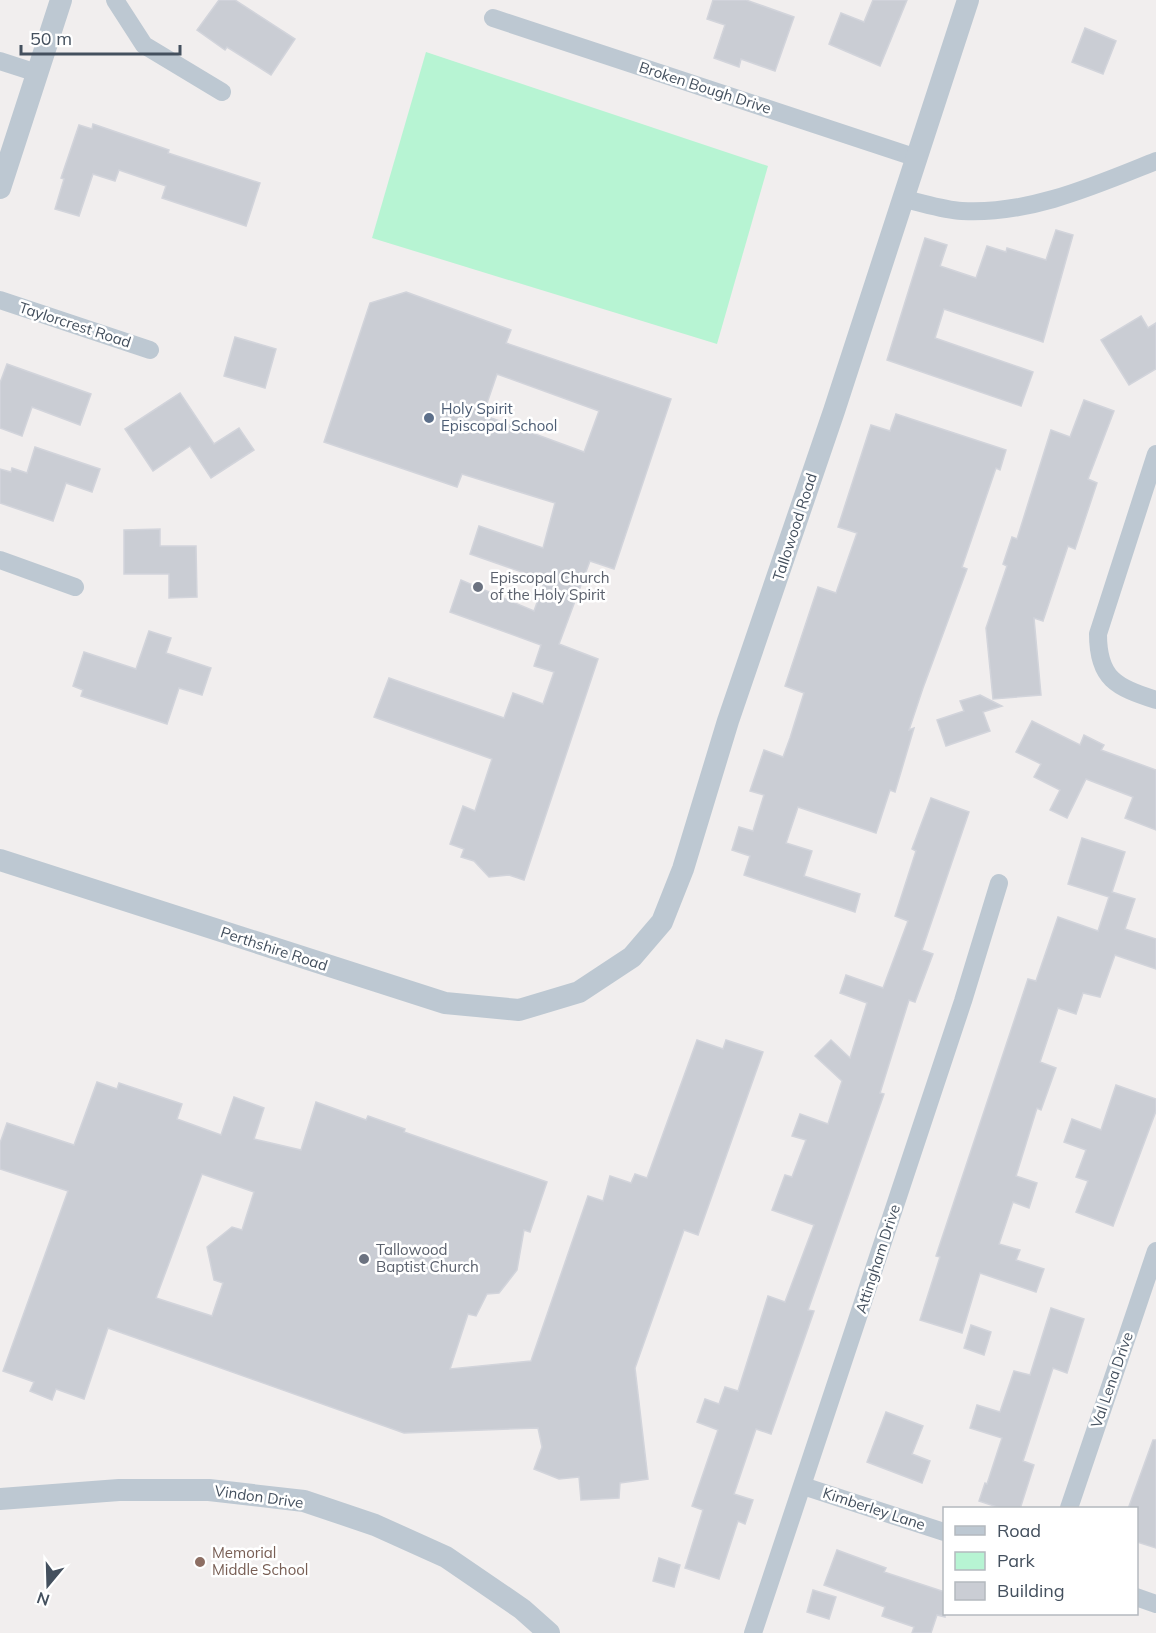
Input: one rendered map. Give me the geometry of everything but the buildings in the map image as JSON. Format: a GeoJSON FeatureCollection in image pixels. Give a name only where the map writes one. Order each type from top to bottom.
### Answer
{"type":"FeatureCollection","features":[{"type":"Feature","properties":{"kind":"street"},"geometry":{"type":"LineString","coordinates":[[0,189],[61,0]]}},
{"type":"Feature","properties":{"kind":"street"},"geometry":{"type":"LineString","coordinates":[[115,0],[144,45],[222,92]]}},
{"type":"Feature","properties":{"kind":"street","name":"Tallowood Road"},"geometry":{"type":"LineString","coordinates":[[552,1000],[579,992],[632,957],[662,922],[683,869],[728,721],[904,199],[968,0]]}},
{"type":"Feature","properties":{"kind":"street","name":"Broken Bough Drive"},"geometry":{"type":"LineString","coordinates":[[493,18],[917,158]]}},
{"type":"Feature","properties":{"kind":"street"},"geometry":{"type":"LineString","coordinates":[[0,61],[37,73]]}},
{"type":"Feature","properties":{"kind":"street"},"geometry":{"type":"LineString","coordinates":[[904,199],[962,211],[1031,205],[1086,189],[1156,161]]}},
{"type":"Feature","properties":{"kind":"street","name":"Taylorcrest Road"},"geometry":{"type":"LineString","coordinates":[[0,300],[150,350]]}},
{"type":"Feature","properties":{"kind":"street"},"geometry":{"type":"LineString","coordinates":[[1156,454],[1098,634],[1098,654],[1104,671],[1124,690],[1156,699]]}},
{"type":"Feature","properties":{"kind":"street"},"geometry":{"type":"LineString","coordinates":[[0,560],[75,587]]}},
{"type":"Feature","properties":{"kind":"street","name":"Perthshire Road"},"geometry":{"type":"LineString","coordinates":[[0,860],[445,1003],[519,1010],[552,1000]]}},
{"type":"Feature","properties":{"kind":"street","name":"Attingham Drive"},"geometry":{"type":"LineString","coordinates":[[753,1633],[999,883]]}},
{"type":"Feature","properties":{"kind":"street","name":"Val Lena Drive"},"geometry":{"type":"LineString","coordinates":[[1070,1507],[1156,1251]]}},
{"type":"Feature","properties":{"kind":"street","name":"Kimberley Lane"},"geometry":{"type":"LineString","coordinates":[[803,1486],[943,1531]]}},
{"type":"Feature","properties":{"kind":"street","name":"Vindon Drive"},"geometry":{"type":"LineString","coordinates":[[3,1500],[119,1490],[209,1490],[304,1501],[375,1525],[446,1557],[522,1609],[549,1633]]}},
{"type":"Feature","properties":{"kind":"street"},"geometry":{"type":"LineString","coordinates":[[1138,1597],[1156,1604]]}},
{"type":"Feature","properties":{"kind":"green space"},"geometry":{"type":"Polygon","coordinates":[[[426,52],[768,166],[717,344],[372,238],[426,52]]]}},
{"type":"Feature","properties":{"kind":"place","name":"Holy Spirit Episcopal School"},"geometry":{"type":"Point","coordinates":[429,418]}},
{"type":"Feature","properties":{"kind":"place","name":"Episcopal Church of the Holy Spirit"},"geometry":{"type":"Point","coordinates":[478,587]}},
{"type":"Feature","properties":{"kind":"place","name":"Tallowood Baptist Church"},"geometry":{"type":"Point","coordinates":[364,1259]}},
{"type":"Feature","properties":{"kind":"place","name":"Memorial Middle School"},"geometry":{"type":"Point","coordinates":[200,1562]}}]}
